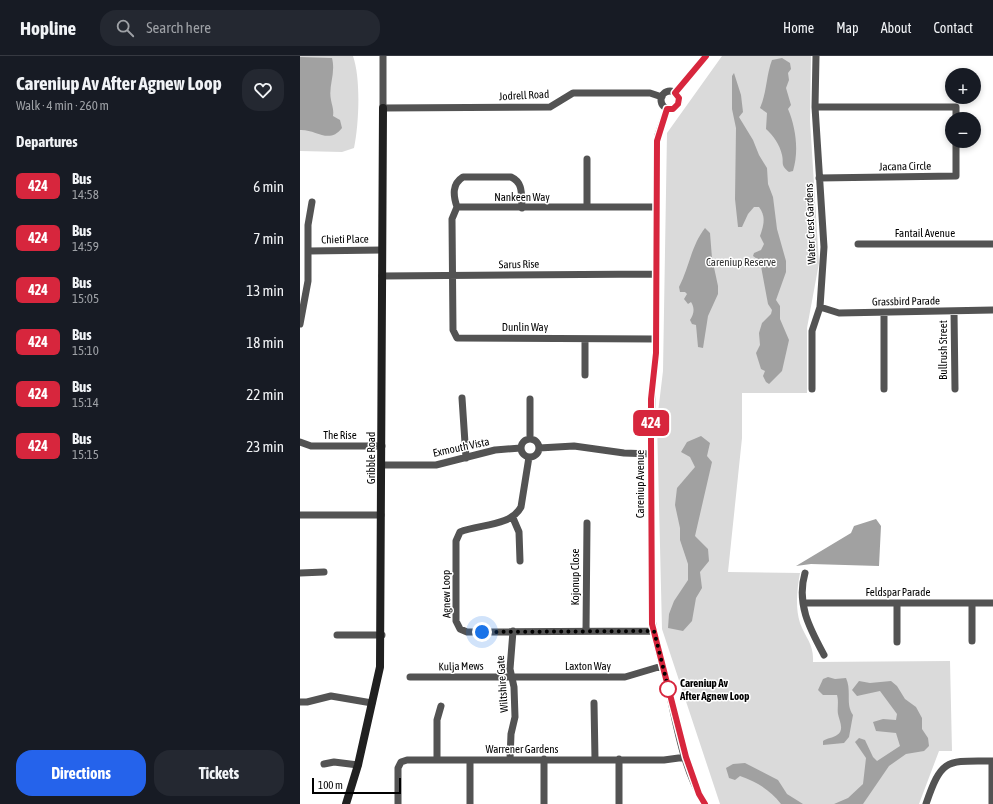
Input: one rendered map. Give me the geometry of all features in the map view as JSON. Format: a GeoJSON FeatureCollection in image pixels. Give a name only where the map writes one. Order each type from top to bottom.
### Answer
{"type":"FeatureCollection","features":[{"type":"Feature","properties":{"kind":"street"},"geometry":{"type":"LineString","coordinates":[[382,108],[383,56]]}},
{"type":"Feature","properties":{"kind":"street"},"geometry":{"type":"LineString","coordinates":[[675,93],[706,56]]}},
{"type":"Feature","properties":{"kind":"street","name":"Water Crest Gardens"},"geometry":{"type":"LineString","coordinates":[[812,389],[812,331],[820,307],[824,247],[815,107],[816,56]]}},
{"type":"Feature","properties":{"kind":"street"},"geometry":{"type":"LineString","coordinates":[[669,92],[675,93],[679,98],[678,104],[673,109],[667,109],[661,103],[662,97],[669,92]]}},
{"type":"Feature","properties":{"kind":"street","name":"Jodrell Road"},"geometry":{"type":"LineString","coordinates":[[382,108],[550,107],[573,93],[650,93],[662,97]]}},
{"type":"Feature","properties":{"kind":"street"},"geometry":{"type":"LineString","coordinates":[[815,107],[956,107],[956,112]]}},
{"type":"Feature","properties":{"kind":"street","name":"Gribble Road"},"geometry":{"type":"LineString","coordinates":[[346,804],[358,765],[380,667],[382,635],[382,108]]}},
{"type":"Feature","properties":{"kind":"street","name":"Careniup Avenue"},"geometry":{"type":"LineString","coordinates":[[667,109],[657,141],[656,339],[651,399],[654,631],[686,757],[699,794],[705,804]]}},
{"type":"Feature","properties":{"kind":"street","name":"Jacana Circle"},"geometry":{"type":"LineString","coordinates":[[819,178],[956,176],[956,148]]}},
{"type":"Feature","properties":{"kind":"street"},"geometry":{"type":"LineString","coordinates":[[587,159],[587,208]]}},
{"type":"Feature","properties":{"kind":"street"},"geometry":{"type":"LineString","coordinates":[[452,276],[452,220],[457,207],[455,187],[457,181],[463,177],[511,176],[517,180],[521,186],[522,208]]}},
{"type":"Feature","properties":{"kind":"street"},"geometry":{"type":"LineString","coordinates":[[300,324],[308,281],[308,224],[312,202]]}},
{"type":"Feature","properties":{"kind":"street","name":"Nankeen Way"},"geometry":{"type":"LineString","coordinates":[[457,207],[656,207]]}},
{"type":"Feature","properties":{"kind":"street","name":"Fantail Avenue"},"geometry":{"type":"LineString","coordinates":[[858,244],[993,244]]}},
{"type":"Feature","properties":{"kind":"street","name":"Chieti Place"},"geometry":{"type":"LineString","coordinates":[[309,251],[382,250]]}},
{"type":"Feature","properties":{"kind":"street","name":"Sarus Rise"},"geometry":{"type":"LineString","coordinates":[[382,276],[656,274]]}},
{"type":"Feature","properties":{"kind":"street","name":"Dunlin Way"},"geometry":{"type":"LineString","coordinates":[[452,276],[453,330],[457,338],[656,339]]}},
{"type":"Feature","properties":{"kind":"street","name":"Grassbird Parade"},"geometry":{"type":"LineString","coordinates":[[820,307],[839,313],[993,310]]}},
{"type":"Feature","properties":{"kind":"street","name":"Bullrush Street"},"geometry":{"type":"LineString","coordinates":[[954,311],[955,389]]}},
{"type":"Feature","properties":{"kind":"street"},"geometry":{"type":"LineString","coordinates":[[884,312],[884,389]]}},
{"type":"Feature","properties":{"kind":"street"},"geometry":{"type":"LineString","coordinates":[[585,339],[585,375]]}},
{"type":"Feature","properties":{"kind":"street"},"geometry":{"type":"LineString","coordinates":[[462,398],[466,458]]}},
{"type":"Feature","properties":{"kind":"street"},"geometry":{"type":"LineString","coordinates":[[530,399],[530,439]]}},
{"type":"Feature","properties":{"kind":"street"},"geometry":{"type":"LineString","coordinates":[[530,439],[536,441],[539,448],[537,453],[529,457],[523,454],[521,448],[524,441],[530,439]]}},
{"type":"Feature","properties":{"kind":"street","name":"The Rise"},"geometry":{"type":"LineString","coordinates":[[300,442],[311,446],[382,446]]}},
{"type":"Feature","properties":{"kind":"street"},"geometry":{"type":"LineString","coordinates":[[539,448],[574,446],[624,453],[651,454]]}},
{"type":"Feature","properties":{"kind":"street","name":"Exmouth Vista"},"geometry":{"type":"LineString","coordinates":[[382,465],[436,465],[495,450],[521,448]]}},
{"type":"Feature","properties":{"kind":"street"},"geometry":{"type":"LineString","coordinates":[[520,561],[520,532],[513,518],[521,508],[529,457]]}},
{"type":"Feature","properties":{"kind":"street"},"geometry":{"type":"LineString","coordinates":[[300,515],[381,515]]}},
{"type":"Feature","properties":{"kind":"street","name":"Agnew Loop"},"geometry":{"type":"LineString","coordinates":[[513,518],[470,528],[460,532],[456,541],[456,621],[460,629],[467,632],[654,631]]}},
{"type":"Feature","properties":{"kind":"street","name":"Kojonup Close"},"geometry":{"type":"LineString","coordinates":[[586,523],[586,631]]}},
{"type":"Feature","properties":{"kind":"street"},"geometry":{"type":"LineString","coordinates":[[300,572],[324,572]]}},
{"type":"Feature","properties":{"kind":"street"},"geometry":{"type":"LineString","coordinates":[[806,573],[803,580],[803,603],[805,616],[824,655]]}},
{"type":"Feature","properties":{"kind":"street","name":"Feldspar Parade"},"geometry":{"type":"LineString","coordinates":[[803,603],[993,603]]}},
{"type":"Feature","properties":{"kind":"street"},"geometry":{"type":"LineString","coordinates":[[897,603],[897,642]]}},
{"type":"Feature","properties":{"kind":"street"},"geometry":{"type":"LineString","coordinates":[[972,603],[972,641]]}},
{"type":"Feature","properties":{"kind":"street","name":"Wiltshire Gate"},"geometry":{"type":"LineString","coordinates":[[510,759],[515,706],[510,656],[513,631]]}},
{"type":"Feature","properties":{"kind":"street"},"geometry":{"type":"LineString","coordinates":[[337,635],[382,635]]}},
{"type":"Feature","properties":{"kind":"street","name":"Laxton Way"},"geometry":{"type":"LineString","coordinates":[[511,677],[625,677],[662,666]]}},
{"type":"Feature","properties":{"kind":"street","name":"Kulja Mews"},"geometry":{"type":"LineString","coordinates":[[410,677],[511,677]]}},
{"type":"Feature","properties":{"kind":"street"},"geometry":{"type":"LineString","coordinates":[[300,702],[307,702],[331,696],[372,702]]}},
{"type":"Feature","properties":{"kind":"street"},"geometry":{"type":"LineString","coordinates":[[594,703],[595,759]]}},
{"type":"Feature","properties":{"kind":"street"},"geometry":{"type":"LineString","coordinates":[[437,760],[437,720],[441,706]]}},
{"type":"Feature","properties":{"kind":"street","name":"Warrener Gardens"},"geometry":{"type":"LineString","coordinates":[[398,804],[398,768],[401,762],[510,759],[664,760],[686,757]]}},
{"type":"Feature","properties":{"kind":"street"},"geometry":{"type":"LineString","coordinates":[[619,759],[619,804]]}},
{"type":"Feature","properties":{"kind":"street"},"geometry":{"type":"LineString","coordinates":[[470,760],[470,804]]}},
{"type":"Feature","properties":{"kind":"street"},"geometry":{"type":"LineString","coordinates":[[544,760],[544,804]]}},
{"type":"Feature","properties":{"kind":"street"},"geometry":{"type":"LineString","coordinates":[[926,804],[938,774],[946,765],[956,761],[993,761],[992,804]]}},
{"type":"Feature","properties":{"kind":"street"},"geometry":{"type":"LineString","coordinates":[[324,764],[334,762],[358,765]]}},
{"type":"Feature","properties":{"kind":"green space"},"geometry":{"type":"Polygon","coordinates":[[[300,56],[353,56],[356,66],[358,89],[357,127],[354,148],[342,152],[300,151],[300,56]]]}},
{"type":"Feature","properties":{"kind":"green space","name":"Careniup Reserve"},"geometry":{"type":"Polygon","coordinates":[[[722,56],[811,56],[810,121],[819,263],[807,328],[807,393],[742,393],[742,438],[728,572],[800,573],[797,592],[797,611],[800,623],[811,646],[813,662],[950,661],[952,751],[939,751],[919,804],[720,804],[662,629],[657,421],[663,371],[667,133],[722,56]]]}},
{"type":"Feature","properties":{"kind":"shaded area"},"geometry":{"type":"Polygon","coordinates":[[[300,57],[332,58],[333,69],[330,95],[333,116],[340,120],[342,128],[337,133],[327,136],[306,130],[300,130],[300,57]]]}},
{"type":"Feature","properties":{"kind":"shaded area"},"geometry":{"type":"Polygon","coordinates":[[[782,58],[790,63],[791,69],[788,73],[789,80],[786,88],[791,105],[788,109],[796,140],[795,163],[793,171],[789,172],[783,166],[782,155],[778,144],[774,137],[766,129],[767,113],[760,108],[772,60],[782,58]]]}},
{"type":"Feature","properties":{"kind":"shaded area"},"geometry":{"type":"Polygon","coordinates":[[[734,73],[741,95],[743,112],[739,117],[753,140],[759,155],[767,168],[768,184],[773,197],[777,229],[786,261],[786,272],[776,300],[780,306],[780,319],[789,340],[782,371],[769,384],[763,376],[765,371],[761,369],[756,353],[760,345],[759,333],[762,323],[771,314],[772,310],[768,304],[760,261],[753,256],[754,253],[761,250],[764,244],[760,236],[763,224],[763,214],[759,207],[754,207],[748,214],[742,227],[738,227],[735,199],[736,128],[732,109],[732,76],[734,73]]]}},
{"type":"Feature","properties":{"kind":"shaded area"},"geometry":{"type":"Polygon","coordinates":[[[705,228],[710,233],[712,258],[718,286],[718,294],[708,316],[703,348],[698,347],[696,325],[692,324],[690,320],[694,311],[693,306],[691,302],[688,304],[684,299],[687,294],[685,292],[680,292],[679,287],[696,242],[705,228]]]}},
{"type":"Feature","properties":{"kind":"shaded area"},"geometry":{"type":"Polygon","coordinates":[[[701,436],[710,443],[707,456],[712,462],[695,536],[708,549],[709,561],[700,572],[702,588],[696,598],[692,621],[683,631],[668,628],[669,614],[674,601],[688,580],[688,564],[680,540],[680,528],[675,505],[677,488],[695,467],[690,457],[681,452],[687,442],[701,436]]]}},
{"type":"Feature","properties":{"kind":"shaded area"},"geometry":{"type":"Polygon","coordinates":[[[876,519],[881,526],[879,566],[811,564],[796,566],[851,533],[854,526],[876,519]]]}},
{"type":"Feature","properties":{"kind":"shaded area"},"geometry":{"type":"Polygon","coordinates":[[[828,677],[835,679],[846,678],[848,683],[849,706],[853,715],[849,737],[844,743],[823,745],[823,741],[834,737],[841,730],[837,695],[823,695],[818,690],[823,679],[828,677]]]}},
{"type":"Feature","properties":{"kind":"shaded area"},"geometry":{"type":"Polygon","coordinates":[[[859,681],[870,683],[891,681],[897,686],[905,699],[916,707],[922,718],[922,729],[928,738],[929,746],[924,751],[906,754],[889,766],[863,804],[834,804],[848,798],[863,784],[866,758],[855,742],[859,738],[865,740],[873,757],[877,761],[900,746],[896,733],[876,731],[873,722],[883,719],[896,720],[897,714],[880,691],[857,696],[852,690],[859,681]]]}},
{"type":"Feature","properties":{"kind":"shaded area"},"geometry":{"type":"Polygon","coordinates":[[[745,763],[778,780],[787,794],[803,804],[781,804],[763,787],[752,781],[740,776],[735,780],[729,778],[726,768],[733,764],[745,763]]]}},
{"type":"Feature","properties":{"kind":"bus line","name":"424"},"geometry":{"type":"LineString","coordinates":[[705,804],[699,794],[686,757],[674,715],[658,650],[652,616],[651,399],[656,353],[657,141],[667,109],[673,109],[679,102],[678,95],[675,93],[706,56]]}},
{"type":"Feature","properties":{"kind":"place","name":"Careniup Av After Agnew Loop"},"geometry":{"type":"Point","coordinates":[668,689]}},
{"type":"Feature","properties":{"kind":"route"},"geometry":{"type":"LineString","coordinates":[[482,632],[654,631],[669,691],[668,689]]}}]}
